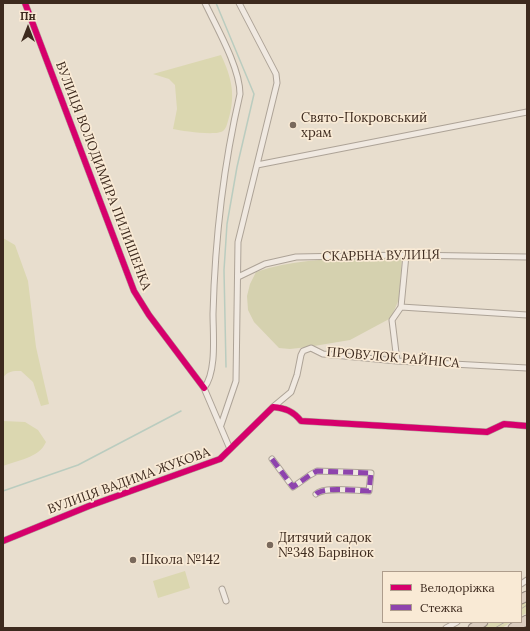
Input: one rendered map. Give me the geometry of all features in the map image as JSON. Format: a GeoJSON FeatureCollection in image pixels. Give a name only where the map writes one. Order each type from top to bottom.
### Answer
{"type":"FeatureCollection","features":[{"type":"Feature","properties":{"kind":"highway"},"geometry":{"type":"LineString","coordinates":[[513,628],[522,623]]}},
{"type":"Feature","properties":{"kind":"street","name":"ВУЛИЦЯ ВОЛОДИМИРА ПИЛИШЕНКА"},"geometry":{"type":"LineString","coordinates":[[25,3],[134,291],[149,315],[204,388],[230,448]]}},
{"type":"Feature","properties":{"kind":"street"},"geometry":{"type":"LineString","coordinates":[[204,388],[208,383],[212,365],[214,260],[218,216],[227,151],[240,94],[240,85],[206,3]]}},
{"type":"Feature","properties":{"kind":"street"},"geometry":{"type":"LineString","coordinates":[[221,425],[236,381],[238,242],[275,93],[276,74],[239,3]]}},
{"type":"Feature","properties":{"kind":"street"},"geometry":{"type":"LineString","coordinates":[[257,165],[527,112]]}},
{"type":"Feature","properties":{"kind":"street"},"geometry":{"type":"LineString","coordinates":[[397,361],[392,320],[400,307],[406,255]]}},
{"type":"Feature","properties":{"kind":"street","name":"СКАРБНА ВУЛИЦЯ"},"geometry":{"type":"LineString","coordinates":[[238,277],[265,264],[296,257],[406,255],[527,257]]}},
{"type":"Feature","properties":{"kind":"street"},"geometry":{"type":"LineString","coordinates":[[400,307],[527,315]]}},
{"type":"Feature","properties":{"kind":"street","name":"ПРОВУЛОК РАЙНІСА"},"geometry":{"type":"LineString","coordinates":[[273,407],[290,392],[295,384],[301,355],[306,350],[311,348],[323,354],[397,361],[527,368]]}},
{"type":"Feature","properties":{"kind":"street"},"geometry":{"type":"LineString","coordinates":[[273,407],[288,410],[294,413],[301,420],[308,421],[487,432],[504,424],[527,426]]}},
{"type":"Feature","properties":{"kind":"street","name":"ВУЛИЦЯ ВАДИМА ЖУКОВА"},"geometry":{"type":"LineString","coordinates":[[3,541],[89,506],[220,459],[273,407]]}},
{"type":"Feature","properties":{"kind":"street"},"geometry":{"type":"LineString","coordinates":[[272,459],[293,487],[317,471],[371,473],[369,491],[328,490],[320,491],[316,494]]}},
{"type":"Feature","properties":{"kind":"street"},"geometry":{"type":"LineString","coordinates":[[222,589],[226,601]]}},
{"type":"Feature","properties":{"kind":"street"},"geometry":{"type":"LineString","coordinates":[[446,628],[455,623]]}},
{"type":"Feature","properties":{"kind":"shaded area"},"geometry":{"type":"Polygon","coordinates":[[[221,55],[232,87],[232,103],[225,129],[219,132],[206,133],[173,129],[177,109],[175,85],[169,79],[153,74],[221,55]]]}},
{"type":"Feature","properties":{"kind":"shaded area"},"geometry":{"type":"Polygon","coordinates":[[[3,238],[15,245],[28,281],[36,347],[49,404],[41,406],[33,382],[21,371],[13,371],[8,373],[3,378],[3,238]]]}},
{"type":"Feature","properties":{"kind":"shaded area"},"geometry":{"type":"Polygon","coordinates":[[[402,259],[399,299],[391,318],[350,340],[308,347],[290,349],[279,348],[254,322],[248,310],[247,296],[250,284],[256,272],[292,263],[310,261],[402,259]]]}},
{"type":"Feature","properties":{"kind":"shaded area"},"geometry":{"type":"Polygon","coordinates":[[[3,421],[25,422],[38,430],[46,442],[38,452],[33,455],[3,466],[3,421]]]}},
{"type":"Feature","properties":{"kind":"shaded area"},"geometry":{"type":"Polygon","coordinates":[[[185,571],[190,588],[158,598],[153,581],[185,571]]]}},
{"type":"Feature","properties":{"kind":"shaded area"},"geometry":{"type":"Polygon","coordinates":[[[527,601],[527,613],[522,616],[522,604],[527,601]]]}},
{"type":"Feature","properties":{"kind":"shaded area"},"geometry":{"type":"Polygon","coordinates":[[[490,623],[510,623],[502,628],[481,628],[490,623]]]}},
{"type":"Feature","properties":{"kind":"waterway"},"geometry":{"type":"LineString","coordinates":[[216,3],[254,94],[237,167],[227,224],[224,270],[226,367]]}},
{"type":"Feature","properties":{"kind":"waterway"},"geometry":{"type":"LineString","coordinates":[[3,491],[78,465],[181,411]]}},
{"type":"Feature","properties":{"kind":"tram line"},"geometry":{"type":"LineString","coordinates":[[522,608],[527,605]]}},
{"type":"Feature","properties":{"kind":"tram line"},"geometry":{"type":"LineString","coordinates":[[495,628],[503,623]]}},
{"type":"Feature","properties":{"kind":"marked path"},"geometry":{"type":"LineString","coordinates":[[272,459],[293,487],[317,471],[371,473],[369,491],[326,490],[316,494]]}},
{"type":"Feature","properties":{"kind":"cycle path"},"geometry":{"type":"LineString","coordinates":[[25,3],[134,291],[149,315],[204,388]]}},
{"type":"Feature","properties":{"kind":"cycle path"},"geometry":{"type":"LineString","coordinates":[[3,541],[89,506],[220,459],[273,407],[288,411],[301,421],[487,432],[504,424],[527,426]]}},
{"type":"Feature","properties":{"kind":"place","name":"Свято-Покровський храм"},"geometry":{"type":"Point","coordinates":[293,125]}},
{"type":"Feature","properties":{"kind":"place","name":"Дитячий садок №348 Барвінок"},"geometry":{"type":"Point","coordinates":[270,545]}},
{"type":"Feature","properties":{"kind":"place","name":"Школа №142"},"geometry":{"type":"Point","coordinates":[133,560]}}]}
